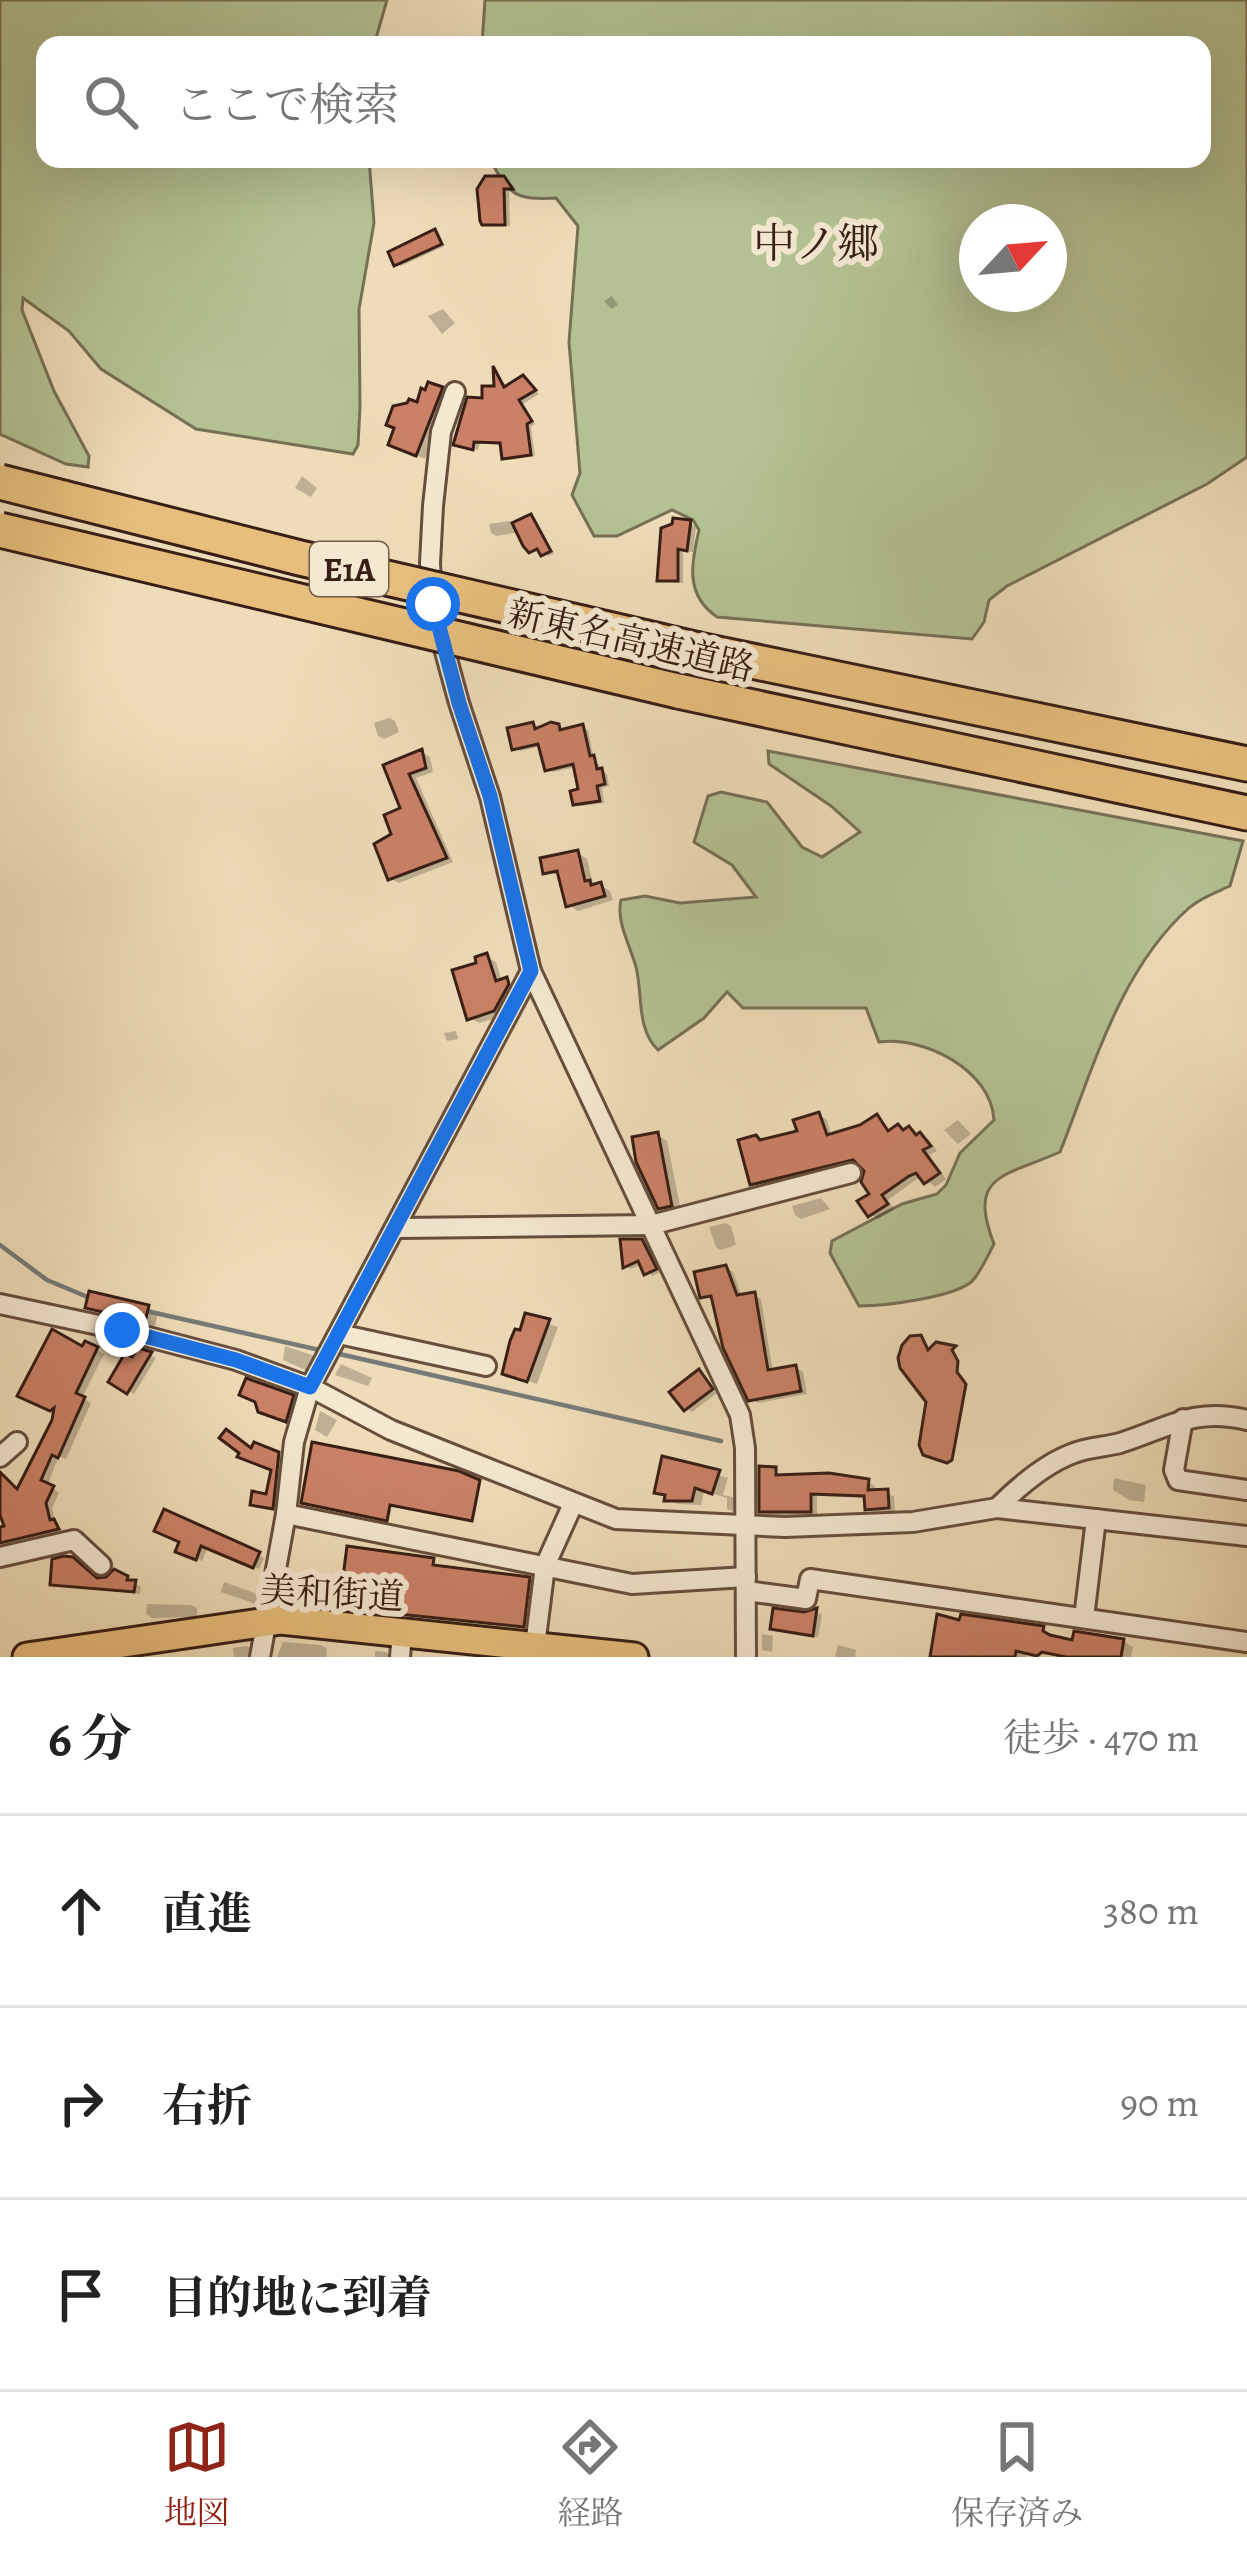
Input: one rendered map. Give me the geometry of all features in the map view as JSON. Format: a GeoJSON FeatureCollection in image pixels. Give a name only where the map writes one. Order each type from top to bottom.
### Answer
{"type":"FeatureCollection","features":[{"type":"Feature","properties":{"kind":"highway","name":"新東名高速道路"},"geometry":{"type":"LineString","coordinates":[[0,482],[699,650],[1247,764]]}},
{"type":"Feature","properties":{"kind":"highway","name":"新東名高速道路"},"geometry":{"type":"LineString","coordinates":[[0,530],[678,691],[1247,813]]}},
{"type":"Feature","properties":{"kind":"main road","name":"美和街道"},"geometry":{"type":"LineString","coordinates":[[27,1657],[265,1620],[401,1645],[535,1646],[634,1657]]}},
{"type":"Feature","properties":{"kind":"street"},"geometry":{"type":"LineString","coordinates":[[455,392],[442,432],[433,506],[433,604],[490,796],[531,971],[740,1414],[745,1448],[746,1657]]}},
{"type":"Feature","properties":{"kind":"street"},"geometry":{"type":"LineString","coordinates":[[260,1657],[295,1442],[310,1387],[531,971]]}},
{"type":"Feature","properties":{"kind":"street"},"geometry":{"type":"LineString","coordinates":[[398,1228],[651,1225],[851,1172]]}},
{"type":"Feature","properties":{"kind":"street"},"geometry":{"type":"LineString","coordinates":[[0,1304],[236,1360],[310,1387],[391,1430],[573,1504],[633,1521],[745,1526],[913,1522],[998,1508],[1247,1536]]}},
{"type":"Feature","properties":{"kind":"street"},"geometry":{"type":"LineString","coordinates":[[339,1334],[486,1366]]}},
{"type":"Feature","properties":{"kind":"street"},"geometry":{"type":"LineString","coordinates":[[998,1508],[1070,1454],[1212,1413],[1247,1420]]}},
{"type":"Feature","properties":{"kind":"street"},"geometry":{"type":"LineString","coordinates":[[1184,1419],[1174,1470],[1178,1480],[1247,1490]]}},
{"type":"Feature","properties":{"kind":"street"},"geometry":{"type":"LineString","coordinates":[[0,1457],[17,1442]]}},
{"type":"Feature","properties":{"kind":"street"},"geometry":{"type":"LineString","coordinates":[[535,1646],[545,1566],[573,1504]]}},
{"type":"Feature","properties":{"kind":"street"},"geometry":{"type":"LineString","coordinates":[[286,1514],[632,1584],[746,1584],[806,1599],[810,1579],[1247,1642]]}},
{"type":"Feature","properties":{"kind":"street"},"geometry":{"type":"LineString","coordinates":[[1084,1618],[1096,1519]]}},
{"type":"Feature","properties":{"kind":"street"},"geometry":{"type":"LineString","coordinates":[[0,1557],[74,1540],[101,1565]]}},
{"type":"Feature","properties":{"kind":"green space"},"geometry":{"type":"Polygon","coordinates":[[[0,0],[387,0],[377,36],[36,36],[36,168],[370,168],[374,223],[359,309],[360,407],[358,445],[353,454],[196,429],[101,369],[69,331],[23,298],[22,310],[54,391],[89,456],[88,467],[66,464],[0,434],[0,0]]]}},
{"type":"Feature","properties":{"kind":"green space"},"geometry":{"type":"Polygon","coordinates":[[[485,0],[1247,0],[1247,457],[1207,484],[1007,586],[989,600],[984,622],[972,639],[717,617],[695,589],[699,530],[693,520],[672,510],[617,536],[594,536],[572,495],[580,473],[569,342],[578,226],[556,198],[531,198],[509,188],[495,168],[1211,168],[1211,36],[483,36],[485,0]]]}},
{"type":"Feature","properties":{"kind":"green space"},"geometry":{"type":"Polygon","coordinates":[[[768,751],[1243,841],[1230,886],[1189,908],[1144,960],[1097,1054],[1060,1152],[1007,1174],[988,1191],[985,1204],[994,1244],[974,1279],[954,1291],[859,1306],[830,1253],[832,1241],[902,1204],[937,1194],[946,1185],[960,1153],[994,1120],[981,1085],[968,1071],[915,1044],[879,1042],[866,1008],[743,1008],[727,992],[704,1018],[658,1050],[646,1032],[636,967],[622,925],[621,900],[645,896],[680,903],[756,897],[732,865],[694,842],[708,796],[721,792],[767,802],[802,847],[822,857],[860,832],[769,764],[768,751]]]}},
{"type":"Feature","properties":{"kind":"building"},"geometry":{"type":"Polygon","coordinates":[[[485,176],[504,176],[513,189],[504,189],[505,225],[482,225],[480,221],[477,189],[485,176]]]}},
{"type":"Feature","properties":{"kind":"building"},"geometry":{"type":"Polygon","coordinates":[[[435,229],[442,244],[394,266],[388,252],[435,229]]]}},
{"type":"Feature","properties":{"kind":"building"},"geometry":{"type":"Polygon","coordinates":[[[493,366],[504,387],[523,375],[536,390],[519,400],[532,421],[527,424],[531,455],[502,459],[500,443],[474,442],[473,450],[453,445],[467,397],[482,398],[482,386],[494,386],[493,366]]]}},
{"type":"Feature","properties":{"kind":"building"},"geometry":{"type":"Polygon","coordinates":[[[428,382],[443,387],[416,456],[388,445],[394,428],[386,425],[393,406],[409,399],[417,402],[428,382]]]}},
{"type":"Feature","properties":{"kind":"building"},"geometry":{"type":"Polygon","coordinates":[[[531,514],[551,551],[541,556],[537,549],[529,553],[512,523],[531,514]]]}},
{"type":"Feature","properties":{"kind":"building"},"geometry":{"type":"Polygon","coordinates":[[[673,518],[691,520],[687,551],[678,549],[678,581],[657,581],[661,528],[672,524],[673,518]]]}},
{"type":"Feature","properties":{"kind":"building"},"geometry":{"type":"Polygon","coordinates":[[[533,722],[535,729],[551,722],[559,724],[560,730],[583,724],[590,756],[594,755],[597,769],[602,768],[605,784],[597,786],[600,801],[573,805],[570,791],[578,789],[573,764],[545,771],[538,744],[512,750],[507,728],[533,722]]]}},
{"type":"Feature","properties":{"kind":"building"},"geometry":{"type":"Polygon","coordinates":[[[422,749],[426,768],[409,774],[447,858],[388,880],[374,844],[391,834],[384,815],[400,808],[383,765],[422,749]]]}},
{"type":"Feature","properties":{"kind":"building"},"geometry":{"type":"Polygon","coordinates":[[[578,850],[585,881],[590,880],[591,885],[601,882],[605,896],[566,907],[557,871],[543,874],[540,858],[578,850]]]}},
{"type":"Feature","properties":{"kind":"building"},"geometry":{"type":"Polygon","coordinates":[[[487,953],[496,981],[507,977],[509,984],[494,1011],[467,1020],[452,970],[476,963],[475,957],[487,953]]]}},
{"type":"Feature","properties":{"kind":"building"},"geometry":{"type":"Polygon","coordinates":[[[819,1112],[827,1135],[877,1114],[888,1131],[898,1124],[903,1130],[909,1126],[931,1146],[923,1150],[940,1173],[924,1184],[916,1173],[909,1176],[882,1195],[888,1204],[868,1217],[857,1201],[869,1194],[861,1182],[864,1171],[853,1160],[750,1185],[738,1140],[797,1131],[793,1120],[819,1112]]]}},
{"type":"Feature","properties":{"kind":"building"},"geometry":{"type":"Polygon","coordinates":[[[658,1132],[672,1206],[658,1209],[636,1162],[632,1137],[658,1132]]]}},
{"type":"Feature","properties":{"kind":"building"},"geometry":{"type":"Polygon","coordinates":[[[620,1239],[642,1239],[657,1269],[644,1275],[638,1261],[623,1268],[620,1239]]]}},
{"type":"Feature","properties":{"kind":"building"},"geometry":{"type":"Polygon","coordinates":[[[726,1265],[737,1295],[755,1292],[768,1370],[796,1365],[801,1391],[748,1401],[723,1348],[711,1296],[700,1298],[694,1272],[726,1265]]]}},
{"type":"Feature","properties":{"kind":"building"},"geometry":{"type":"Polygon","coordinates":[[[89,1291],[149,1305],[145,1322],[85,1308],[89,1291]]]}},
{"type":"Feature","properties":{"kind":"building"},"geometry":{"type":"Polygon","coordinates":[[[525,1313],[550,1319],[527,1382],[502,1374],[510,1341],[515,1329],[520,1330],[525,1313]]]}},
{"type":"Feature","properties":{"kind":"building"},"geometry":{"type":"Polygon","coordinates":[[[52,1329],[82,1346],[85,1341],[98,1347],[76,1393],[85,1397],[58,1458],[52,1455],[41,1480],[54,1486],[46,1503],[50,1520],[59,1529],[0,1543],[0,1527],[4,1526],[0,1472],[17,1489],[52,1420],[54,1408],[50,1411],[17,1396],[52,1329]]]}},
{"type":"Feature","properties":{"kind":"building"},"geometry":{"type":"Polygon","coordinates":[[[921,1335],[928,1350],[936,1342],[956,1346],[952,1350],[957,1372],[966,1384],[952,1460],[947,1463],[923,1455],[919,1445],[926,1402],[900,1368],[902,1345],[910,1336],[921,1335]]]}},
{"type":"Feature","properties":{"kind":"building"},"geometry":{"type":"Polygon","coordinates":[[[138,1348],[152,1352],[127,1394],[108,1382],[125,1353],[132,1357],[138,1348]]]}},
{"type":"Feature","properties":{"kind":"building"},"geometry":{"type":"Polygon","coordinates":[[[699,1369],[713,1389],[684,1411],[669,1392],[699,1369]]]}},
{"type":"Feature","properties":{"kind":"building"},"geometry":{"type":"Polygon","coordinates":[[[246,1378],[294,1395],[286,1422],[258,1412],[255,1402],[239,1395],[246,1378]]]}},
{"type":"Feature","properties":{"kind":"building"},"geometry":{"type":"Polygon","coordinates":[[[226,1429],[251,1448],[254,1442],[279,1452],[273,1509],[250,1505],[252,1491],[266,1494],[271,1470],[237,1457],[239,1453],[219,1438],[226,1429]]]}},
{"type":"Feature","properties":{"kind":"building"},"geometry":{"type":"Polygon","coordinates":[[[312,1442],[459,1471],[480,1480],[472,1521],[390,1505],[387,1521],[301,1503],[312,1442]]]}},
{"type":"Feature","properties":{"kind":"building"},"geometry":{"type":"Polygon","coordinates":[[[662,1456],[720,1470],[712,1494],[695,1488],[692,1501],[664,1501],[665,1495],[654,1493],[662,1456]]]}},
{"type":"Feature","properties":{"kind":"building"},"geometry":{"type":"Polygon","coordinates":[[[759,1466],[776,1467],[776,1475],[829,1473],[869,1479],[868,1490],[888,1489],[889,1508],[865,1510],[864,1496],[811,1494],[811,1512],[759,1512],[759,1466]]]}},
{"type":"Feature","properties":{"kind":"building"},"geometry":{"type":"Polygon","coordinates":[[[164,1509],[260,1552],[253,1568],[201,1546],[196,1560],[175,1552],[179,1542],[154,1531],[164,1509]]]}},
{"type":"Feature","properties":{"kind":"building"},"geometry":{"type":"Polygon","coordinates":[[[347,1546],[434,1558],[433,1565],[530,1577],[524,1627],[339,1608],[347,1546]]]}},
{"type":"Feature","properties":{"kind":"building"},"geometry":{"type":"Polygon","coordinates":[[[73,1557],[97,1578],[114,1569],[128,1576],[127,1580],[136,1580],[134,1592],[50,1585],[52,1559],[73,1557]]]}},
{"type":"Feature","properties":{"kind":"building"},"geometry":{"type":"Polygon","coordinates":[[[773,1608],[804,1612],[817,1608],[813,1636],[770,1629],[773,1608]]]}},
{"type":"Feature","properties":{"kind":"building"},"geometry":{"type":"Polygon","coordinates":[[[937,1614],[1044,1626],[1043,1631],[1050,1635],[1072,1640],[1074,1631],[1124,1639],[1121,1657],[1042,1652],[1037,1656],[1016,1651],[1015,1657],[930,1657],[937,1614]]]}},
{"type":"Feature","properties":{"kind":"waterway"},"geometry":{"type":"LineString","coordinates":[[0,1245],[47,1280],[90,1298]]}},
{"type":"Feature","properties":{"kind":"waterway"},"geometry":{"type":"LineString","coordinates":[[142,1310],[324,1351]]}},
{"type":"Feature","properties":{"kind":"waterway"},"geometry":{"type":"LineString","coordinates":[[335,1353],[721,1441]]}},
{"type":"Feature","properties":{"kind":"district","name":"中ノ郷"},"geometry":{"type":"Point","coordinates":[816,243]}},
{"type":"Feature","properties":{"kind":"route"},"geometry":{"type":"LineString","coordinates":[[122,1330],[236,1360],[310,1387],[531,971],[490,796],[433,604]]}}]}
